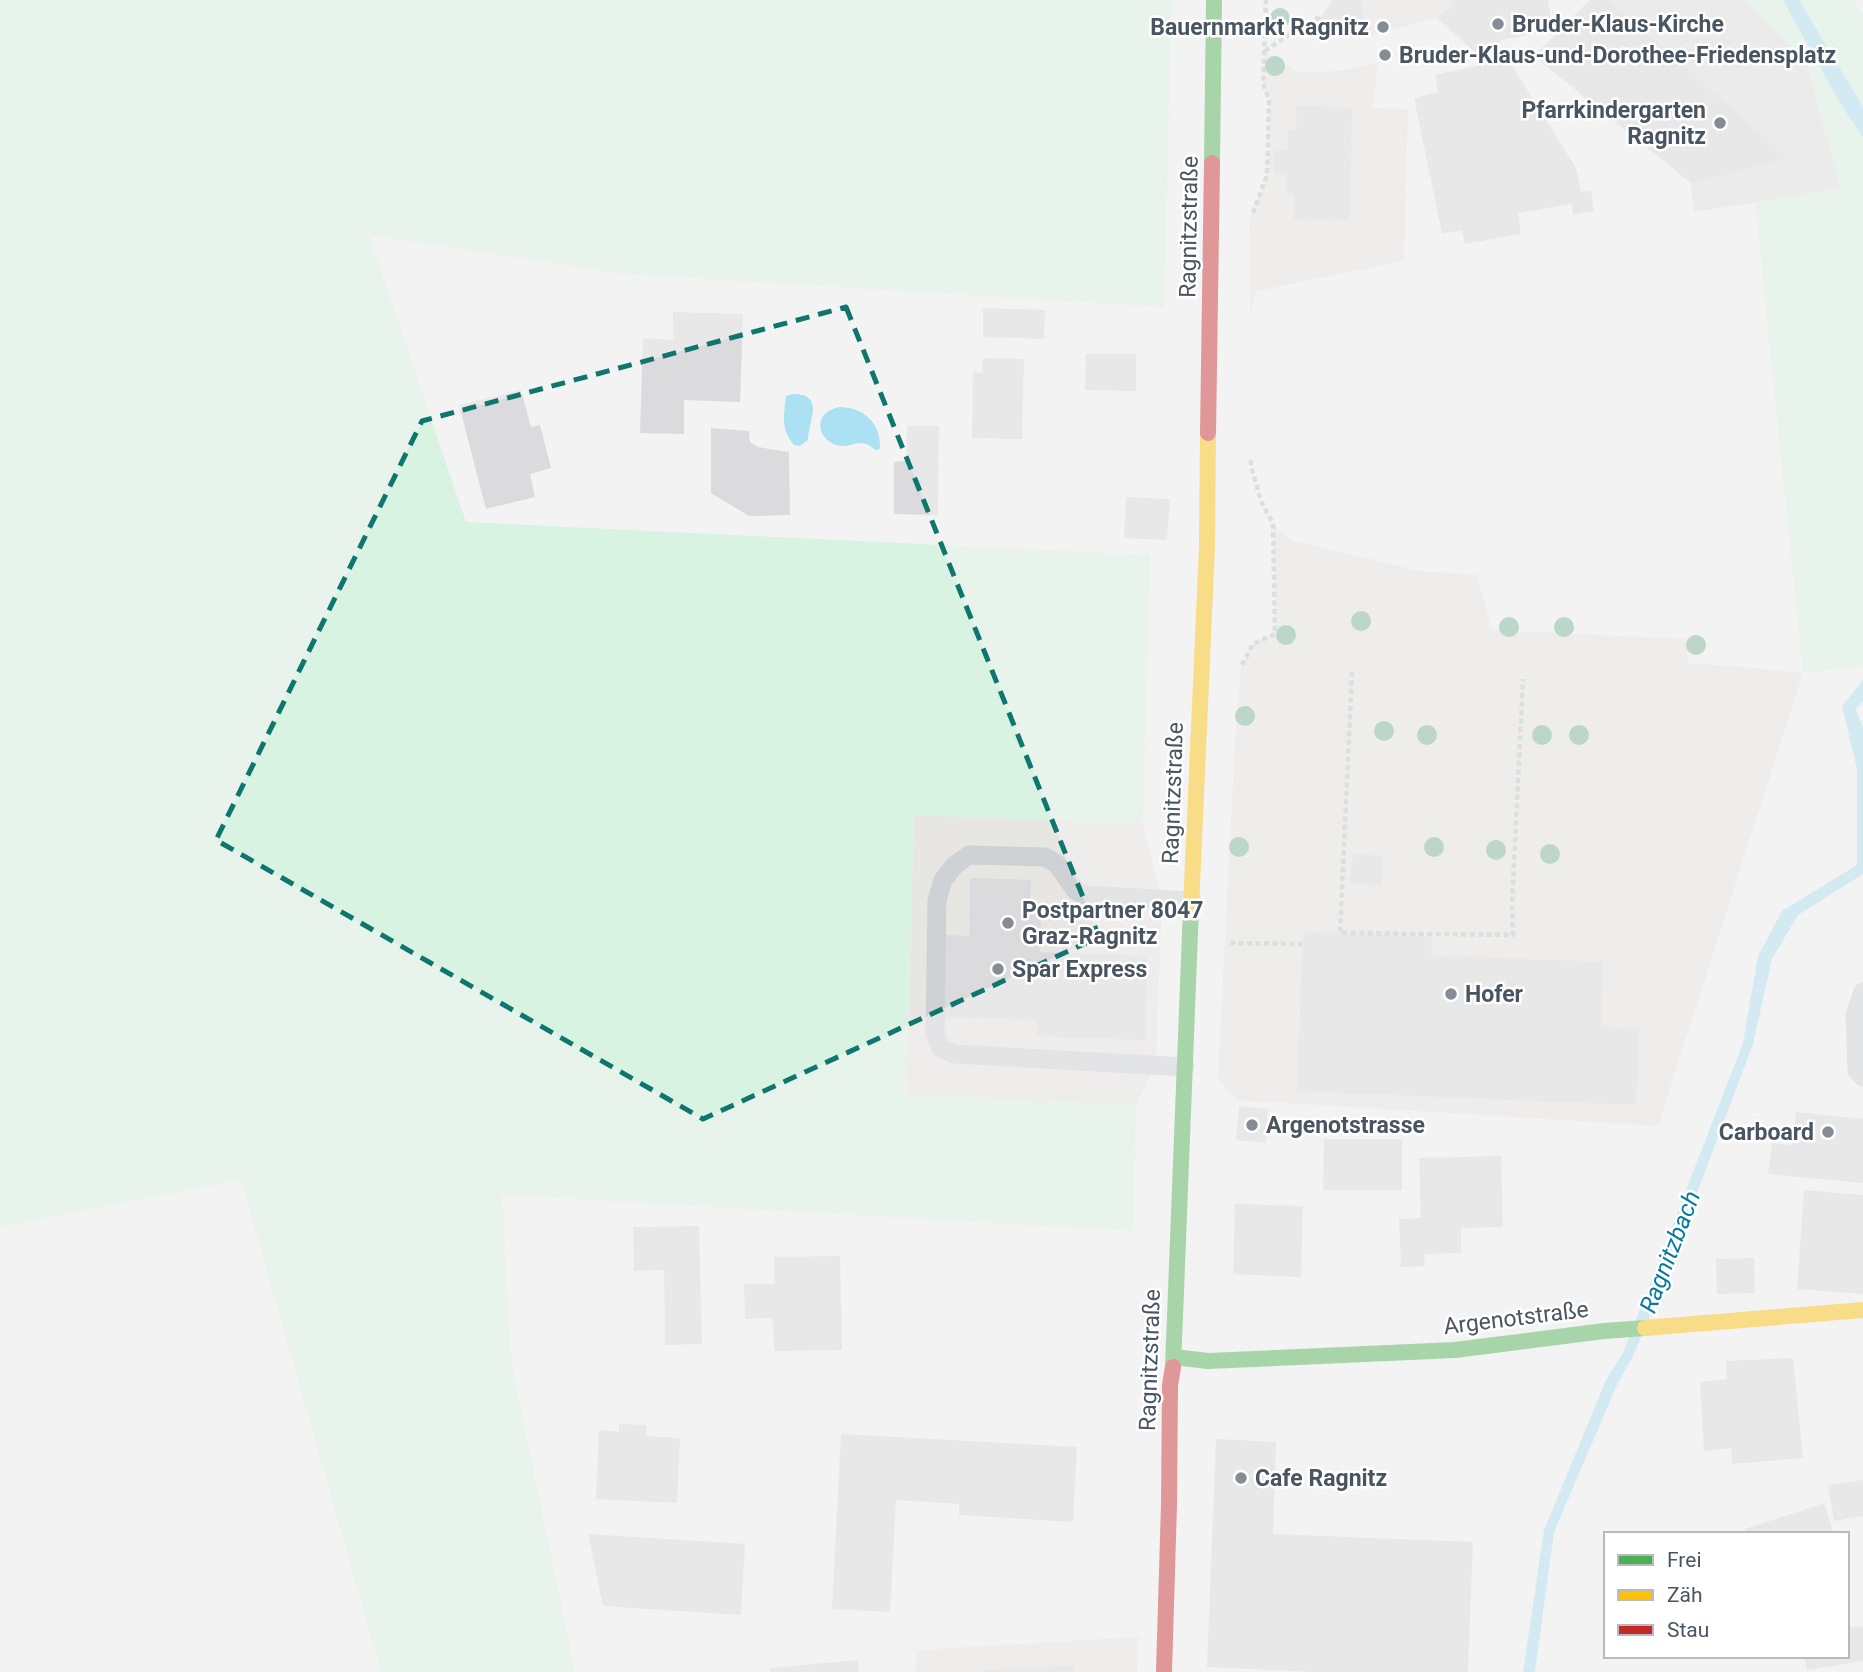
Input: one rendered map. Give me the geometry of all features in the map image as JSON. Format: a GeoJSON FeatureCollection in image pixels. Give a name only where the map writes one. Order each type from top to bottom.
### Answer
{"type":"FeatureCollection","features":[{"type":"Feature","properties":{"kind":"main road","name":"Ragnitzstraße"},"geometry":{"type":"LineString","coordinates":[[1164,1672],[1170,1385],[1174,1357],[1207,547],[1214,0]]}},
{"type":"Feature","properties":{"kind":"main road","name":"Argenotstraße"},"geometry":{"type":"LineString","coordinates":[[1174,1357],[1208,1361],[1455,1350],[1604,1331],[1863,1310]]}},
{"type":"Feature","properties":{"kind":"lane"},"geometry":{"type":"LineString","coordinates":[[1185,1067],[955,1054],[941,1048],[935,1032],[937,900],[943,880],[955,865],[969,855],[1045,857],[1058,864],[1076,891],[1085,895],[1192,901]]}},
{"type":"Feature","properties":{"kind":"lane"},"geometry":{"type":"LineString","coordinates":[[1863,992],[1855,1014],[1857,1071],[1863,1077]]}},
{"type":"Feature","properties":{"kind":"path"},"geometry":{"type":"LineString","coordinates":[[1249,223],[1267,175],[1269,100],[1263,83],[1266,0]]}},
{"type":"Feature","properties":{"kind":"path"},"geometry":{"type":"LineString","coordinates":[[1265,52],[1322,16]]}},
{"type":"Feature","properties":{"kind":"path"},"geometry":{"type":"LineString","coordinates":[[1273,524],[1275,634]]}},
{"type":"Feature","properties":{"kind":"path"},"geometry":{"type":"LineString","coordinates":[[1352,672],[1340,933],[1513,935],[1512,904],[1523,679]]}},
{"type":"Feature","properties":{"kind":"path"},"geometry":{"type":"LineString","coordinates":[[1225,943],[1302,944]]}},
{"type":"Feature","properties":{"kind":"highlighted area"},"geometry":{"type":"Polygon","coordinates":[[[846,307],[1099,937],[703,1119],[216,840],[422,421],[846,307]]]}},
{"type":"Feature","properties":{"kind":"shaded area","name":"Bauernmarkt Ragnitz"},"geometry":{"type":"Polygon","coordinates":[[[1361,0],[1451,0],[1454,5],[1437,18],[1366,37],[1361,0]]]}},
{"type":"Feature","properties":{"kind":"shaded area","name":"Pfarrkindergarten Ragnitz"},"geometry":{"type":"Polygon","coordinates":[[[1590,0],[1744,0],[1807,62],[1840,189],[1694,212],[1691,183],[1534,56],[1590,0]]]}},
{"type":"Feature","properties":{"kind":"shaded area"},"geometry":{"type":"Polygon","coordinates":[[[1265,52],[1299,73],[1339,71],[1378,63],[1373,108],[1408,109],[1404,261],[1257,291],[1250,312],[1249,223],[1267,175],[1269,100],[1263,83],[1265,52]]]}},
{"type":"Feature","properties":{"kind":"shaded area"},"geometry":{"type":"Polygon","coordinates":[[[1273,524],[1291,540],[1420,571],[1477,575],[1492,630],[1686,639],[1688,664],[1803,673],[1658,1126],[1236,1100],[1218,1079],[1241,667],[1253,644],[1275,633],[1273,524]]]}},
{"type":"Feature","properties":{"kind":"shaded area"},"geometry":{"type":"Polygon","coordinates":[[[914,815],[1143,824],[1162,899],[1156,1065],[1136,1105],[906,1096],[914,815]]]}},
{"type":"Feature","properties":{"kind":"shaded area"},"geometry":{"type":"Polygon","coordinates":[[[1138,1637],[1137,1672],[915,1672],[917,1650],[1138,1637]]]}},
{"type":"Feature","properties":{"kind":"green space"},"geometry":{"type":"Polygon","coordinates":[[[0,0],[1172,0],[1164,307],[623,274],[369,235],[466,522],[1150,555],[1143,824],[914,815],[906,1095],[1136,1105],[1133,1231],[502,1195],[511,1361],[575,1672],[381,1672],[241,1180],[0,1227],[0,0]]]}},
{"type":"Feature","properties":{"kind":"green space"},"geometry":{"type":"Polygon","coordinates":[[[1744,0],[1783,0],[1840,103],[1863,138],[1863,666],[1803,673],[1755,202],[1840,188],[1807,62],[1744,0]]]}},
{"type":"Feature","properties":{"kind":"green space"},"geometry":{"type":"Polygon","coordinates":[[[1799,0],[1853,0],[1863,14],[1863,107],[1799,0]]]}},
{"type":"Feature","properties":{"kind":"water"},"geometry":{"type":"Polygon","coordinates":[[[1783,0],[1799,0],[1863,107],[1863,138],[1840,103],[1783,0]]]}},
{"type":"Feature","properties":{"kind":"water"},"geometry":{"type":"Polygon","coordinates":[[[793,394],[809,399],[813,410],[808,440],[800,446],[794,445],[790,439],[784,422],[786,396],[793,394]]]}},
{"type":"Feature","properties":{"kind":"water"},"geometry":{"type":"Polygon","coordinates":[[[839,407],[856,410],[869,418],[878,431],[880,449],[875,450],[862,443],[846,446],[834,444],[826,438],[820,425],[822,417],[839,407]]]}},
{"type":"Feature","properties":{"kind":"water","name":"Ragnitzbach"},"geometry":{"type":"Polygon","coordinates":[[[1863,680],[1863,702],[1856,709],[1863,728],[1863,874],[1798,915],[1772,959],[1753,1044],[1658,1297],[1554,1532],[1535,1672],[1523,1672],[1544,1530],[1606,1380],[1623,1353],[1743,1043],[1758,956],[1782,911],[1857,865],[1857,769],[1842,706],[1863,680]]]}},
{"type":"Feature","properties":{"kind":"building"},"geometry":{"type":"Polygon","coordinates":[[[1332,0],[1361,0],[1366,37],[1359,36],[1358,27],[1341,23],[1327,30],[1313,29],[1332,0]]]}},
{"type":"Feature","properties":{"kind":"building","name":"Bruder-Klaus-Kirche"},"geometry":{"type":"Polygon","coordinates":[[[1451,0],[1548,0],[1553,30],[1501,40],[1489,54],[1478,55],[1437,18],[1454,5],[1451,0]]]}},
{"type":"Feature","properties":{"kind":"building"},"geometry":{"type":"Polygon","coordinates":[[[1590,0],[1609,0],[1788,158],[1691,183],[1534,56],[1590,0]]]}},
{"type":"Feature","properties":{"kind":"building"},"geometry":{"type":"Polygon","coordinates":[[[1508,59],[1576,168],[1581,192],[1591,190],[1594,211],[1573,215],[1572,204],[1518,213],[1521,234],[1465,244],[1462,230],[1442,234],[1414,98],[1438,92],[1435,75],[1508,59]]]}},
{"type":"Feature","properties":{"kind":"building"},"geometry":{"type":"Polygon","coordinates":[[[1297,106],[1352,108],[1350,220],[1294,219],[1294,193],[1287,193],[1287,175],[1274,174],[1274,150],[1288,150],[1288,130],[1296,130],[1297,106]]]}},
{"type":"Feature","properties":{"kind":"building"},"geometry":{"type":"Polygon","coordinates":[[[983,308],[1045,310],[1044,339],[983,337],[983,308]]]}},
{"type":"Feature","properties":{"kind":"building"},"geometry":{"type":"Polygon","coordinates":[[[673,312],[743,314],[740,402],[684,400],[684,434],[640,433],[643,338],[673,340],[673,312]]]}},
{"type":"Feature","properties":{"kind":"building"},"geometry":{"type":"Polygon","coordinates":[[[1086,354],[1136,354],[1136,391],[1085,390],[1086,354]]]}},
{"type":"Feature","properties":{"kind":"building"},"geometry":{"type":"Polygon","coordinates":[[[983,358],[1024,359],[1022,439],[972,438],[973,372],[982,373],[983,358]]]}},
{"type":"Feature","properties":{"kind":"building"},"geometry":{"type":"Polygon","coordinates":[[[521,390],[531,427],[540,425],[551,468],[530,474],[535,497],[486,509],[459,405],[521,390]]]}},
{"type":"Feature","properties":{"kind":"building"},"geometry":{"type":"Polygon","coordinates":[[[907,426],[939,426],[938,515],[894,514],[894,462],[906,461],[907,426]]]}},
{"type":"Feature","properties":{"kind":"building"},"geometry":{"type":"Polygon","coordinates":[[[711,428],[749,431],[750,442],[758,447],[789,452],[790,515],[749,516],[711,493],[711,428]]]}},
{"type":"Feature","properties":{"kind":"building"},"geometry":{"type":"Polygon","coordinates":[[[1126,497],[1170,499],[1167,540],[1124,538],[1126,497]]]}},
{"type":"Feature","properties":{"kind":"building"},"geometry":{"type":"Polygon","coordinates":[[[1353,854],[1383,856],[1381,886],[1350,883],[1353,854]]]}},
{"type":"Feature","properties":{"kind":"building"},"geometry":{"type":"Polygon","coordinates":[[[970,878],[1031,880],[1030,913],[1041,913],[1040,952],[1147,956],[1145,1040],[1037,1036],[1038,1020],[943,1017],[946,935],[969,936],[970,878]]]}},
{"type":"Feature","properties":{"kind":"building","name":"Hofer"},"geometry":{"type":"Polygon","coordinates":[[[1303,932],[1433,937],[1431,955],[1603,962],[1601,1027],[1639,1028],[1636,1105],[1297,1091],[1303,932]]]}},
{"type":"Feature","properties":{"kind":"building","name":"Argenotstrasse"},"geometry":{"type":"Polygon","coordinates":[[[1239,1106],[1268,1109],[1266,1143],[1236,1140],[1239,1106]]]}},
{"type":"Feature","properties":{"kind":"building"},"geometry":{"type":"Polygon","coordinates":[[[1796,1112],[1863,1119],[1863,1183],[1768,1174],[1772,1143],[1792,1145],[1796,1112]]]}},
{"type":"Feature","properties":{"kind":"building"},"geometry":{"type":"Polygon","coordinates":[[[1324,1139],[1402,1139],[1402,1190],[1323,1190],[1324,1139]]]}},
{"type":"Feature","properties":{"kind":"building"},"geometry":{"type":"Polygon","coordinates":[[[1501,1156],[1503,1227],[1461,1228],[1461,1253],[1424,1254],[1425,1266],[1401,1267],[1399,1219],[1421,1218],[1419,1158],[1501,1156]]]}},
{"type":"Feature","properties":{"kind":"building"},"geometry":{"type":"Polygon","coordinates":[[[1804,1190],[1863,1195],[1863,1294],[1797,1289],[1804,1190]]]}},
{"type":"Feature","properties":{"kind":"building"},"geometry":{"type":"Polygon","coordinates":[[[1235,1204],[1303,1206],[1301,1277],[1233,1274],[1235,1204]]]}},
{"type":"Feature","properties":{"kind":"building"},"geometry":{"type":"Polygon","coordinates":[[[699,1226],[702,1344],[665,1345],[664,1270],[634,1271],[633,1227],[699,1226]]]}},
{"type":"Feature","properties":{"kind":"building"},"geometry":{"type":"Polygon","coordinates":[[[840,1256],[842,1350],[774,1351],[773,1318],[745,1319],[744,1284],[775,1284],[774,1257],[840,1256]]]}},
{"type":"Feature","properties":{"kind":"building"},"geometry":{"type":"Polygon","coordinates":[[[1754,1258],[1755,1293],[1717,1294],[1716,1259],[1754,1258]]]}},
{"type":"Feature","properties":{"kind":"building"},"geometry":{"type":"Polygon","coordinates":[[[1793,1358],[1803,1458],[1732,1464],[1731,1448],[1704,1451],[1700,1382],[1727,1379],[1726,1361],[1793,1358]]]}},
{"type":"Feature","properties":{"kind":"building"},"geometry":{"type":"Polygon","coordinates":[[[619,1424],[646,1425],[646,1436],[680,1438],[677,1503],[596,1499],[599,1430],[619,1432],[619,1424]]]}},
{"type":"Feature","properties":{"kind":"building"},"geometry":{"type":"Polygon","coordinates":[[[841,1434],[1077,1447],[1073,1522],[959,1515],[959,1504],[896,1500],[890,1612],[832,1609],[841,1434]]]}},
{"type":"Feature","properties":{"kind":"building"},"geometry":{"type":"Polygon","coordinates":[[[1216,1439],[1276,1442],[1273,1534],[1473,1542],[1468,1672],[1315,1672],[1207,1667],[1216,1439]]]}},
{"type":"Feature","properties":{"kind":"building"},"geometry":{"type":"Polygon","coordinates":[[[1863,1480],[1863,1516],[1834,1521],[1828,1485],[1863,1480]]]}},
{"type":"Feature","properties":{"kind":"building"},"geometry":{"type":"Polygon","coordinates":[[[1824,1503],[1833,1532],[1746,1532],[1745,1529],[1824,1503]]]}},
{"type":"Feature","properties":{"kind":"building"},"geometry":{"type":"Polygon","coordinates":[[[588,1534],[745,1544],[741,1615],[603,1606],[588,1534]]]}},
{"type":"Feature","properties":{"kind":"building"},"geometry":{"type":"Polygon","coordinates":[[[1863,1626],[1863,1661],[1807,1670],[1804,1658],[1849,1658],[1849,1628],[1863,1626]]]}},
{"type":"Feature","properties":{"kind":"building"},"geometry":{"type":"Polygon","coordinates":[[[858,1660],[859,1672],[770,1672],[770,1668],[858,1660]]]}},
{"type":"Feature","properties":{"kind":"building"},"geometry":{"type":"Polygon","coordinates":[[[1074,1666],[1074,1672],[983,1672],[983,1670],[1074,1666]]]}},
{"type":"Feature","properties":{"kind":"traffic: fast"},"geometry":{"type":"LineString","coordinates":[[1212,163],[1214,0]]}},
{"type":"Feature","properties":{"kind":"traffic: fast"},"geometry":{"type":"LineString","coordinates":[[1173,1367],[1191,908]]}},
{"type":"Feature","properties":{"kind":"traffic: fast"},"geometry":{"type":"LineString","coordinates":[[1174,1357],[1208,1361],[1455,1350],[1645,1328]]}},
{"type":"Feature","properties":{"kind":"traffic: slow"},"geometry":{"type":"LineString","coordinates":[[1191,908],[1207,547],[1208,433]]}},
{"type":"Feature","properties":{"kind":"traffic: slow"},"geometry":{"type":"LineString","coordinates":[[1645,1328],[1863,1310]]}},
{"type":"Feature","properties":{"kind":"traffic: jam"},"geometry":{"type":"LineString","coordinates":[[1208,433],[1212,163]]}},
{"type":"Feature","properties":{"kind":"traffic: jam"},"geometry":{"type":"LineString","coordinates":[[1164,1672],[1170,1385],[1173,1367]]}},
{"type":"Feature","properties":{"kind":"place","name":"Bruder-Klaus-Kirche"},"geometry":{"type":"Point","coordinates":[1498,24]}},
{"type":"Feature","properties":{"kind":"place","name":"Bauernmarkt Ragnitz"},"geometry":{"type":"Point","coordinates":[1383,27]}},
{"type":"Feature","properties":{"kind":"place","name":"Bruder-Klaus-und-Dorothee-Friedensplatz"},"geometry":{"type":"Point","coordinates":[1385,55]}},
{"type":"Feature","properties":{"kind":"place","name":"Pfarrkindergarten Ragnitz"},"geometry":{"type":"Point","coordinates":[1720,123]}},
{"type":"Feature","properties":{"kind":"place","name":"Postpartner 8047 Graz-Ragnitz"},"geometry":{"type":"Point","coordinates":[1008,923]}},
{"type":"Feature","properties":{"kind":"place","name":"Spar Express"},"geometry":{"type":"Point","coordinates":[998,969]}},
{"type":"Feature","properties":{"kind":"place","name":"Hofer"},"geometry":{"type":"Point","coordinates":[1451,994]}},
{"type":"Feature","properties":{"kind":"place","name":"Argenotstrasse"},"geometry":{"type":"Point","coordinates":[1252,1125]}},
{"type":"Feature","properties":{"kind":"place","name":"Carboard"},"geometry":{"type":"Point","coordinates":[1828,1132]}},
{"type":"Feature","properties":{"kind":"place","name":"Cafe Ragnitz"},"geometry":{"type":"Point","coordinates":[1241,1478]}}]}
